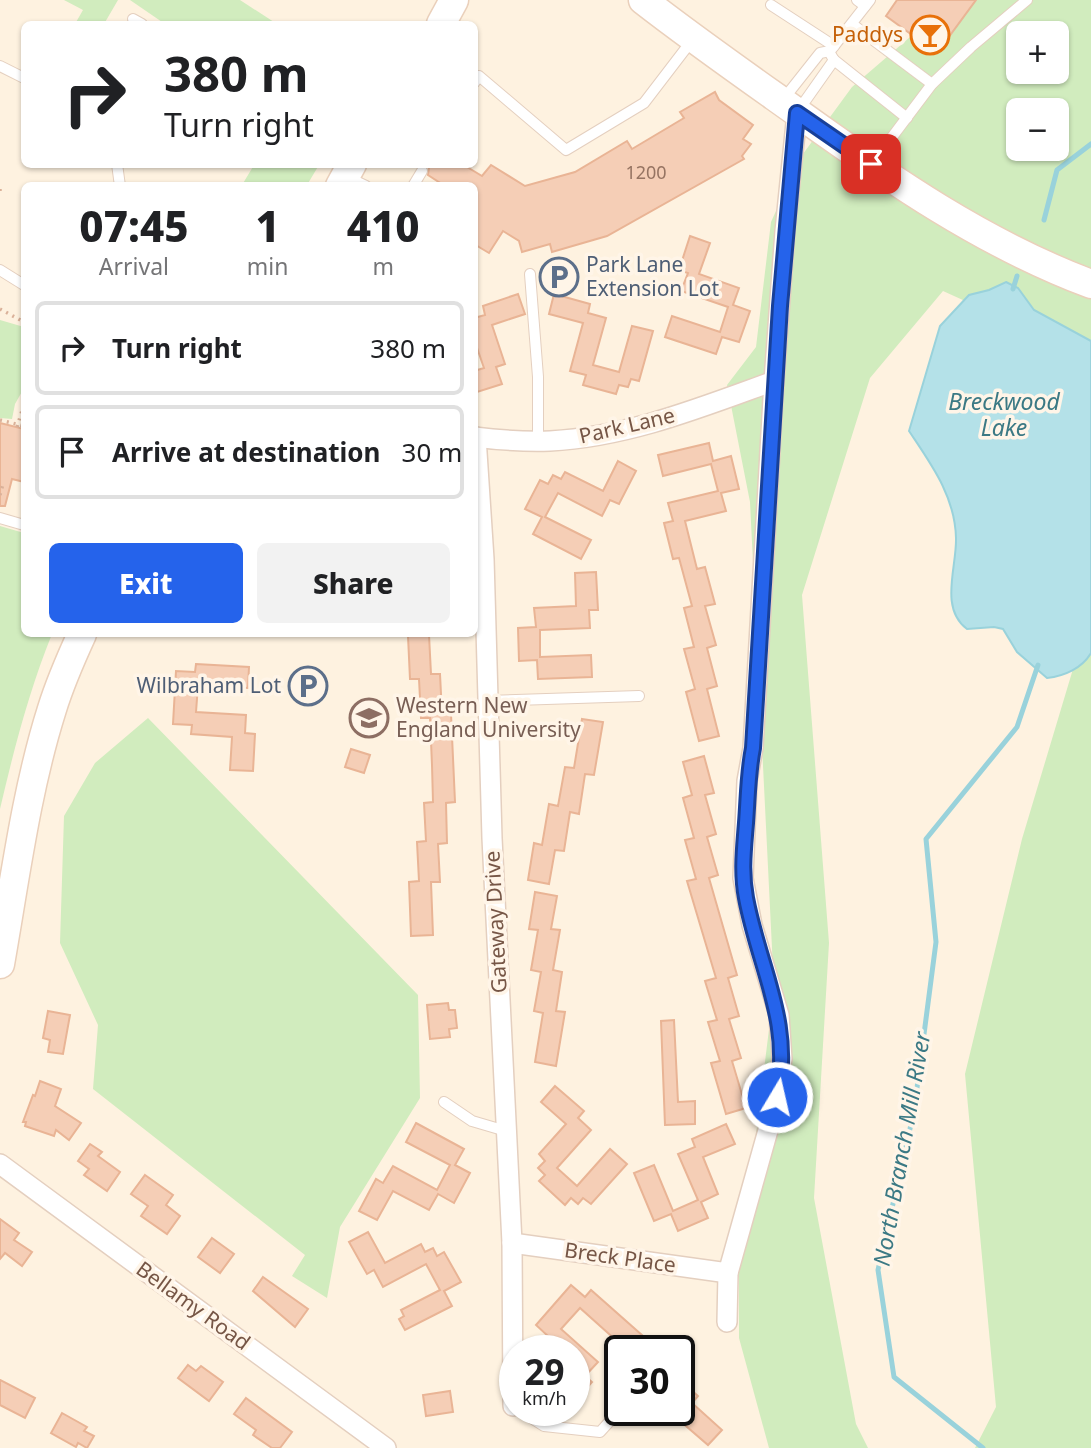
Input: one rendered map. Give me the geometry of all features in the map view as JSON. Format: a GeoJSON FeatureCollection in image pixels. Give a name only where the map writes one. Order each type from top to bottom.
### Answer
{"type":"FeatureCollection","features":[{"type":"Feature","properties":{"kind":"main road"},"geometry":{"type":"LineString","coordinates":[[442,21],[454,0]]}},
{"type":"Feature","properties":{"kind":"main road"},"geometry":{"type":"LineString","coordinates":[[651,2],[694,38],[789,107],[942,211],[1001,244],[1091,284]]}},
{"type":"Feature","properties":{"kind":"main road"},"geometry":{"type":"LineString","coordinates":[[0,964],[28,810],[47,727],[81,637]]}},
{"type":"Feature","properties":{"kind":"street"},"geometry":{"type":"LineString","coordinates":[[727,1322],[727,1273],[774,1109],[782,1059],[779,1015],[746,900],[742,858],[747,781],[753,748],[785,231],[789,107]]}},
{"type":"Feature","properties":{"kind":"street","name":"Park Lane"},"geometry":{"type":"LineString","coordinates":[[478,437],[538,441],[591,436],[643,425],[774,381]]}},
{"type":"Feature","properties":{"kind":"street","name":"Gateway Drive"},"geometry":{"type":"LineString","coordinates":[[478,528],[512,1243],[514,1335]]}},
{"type":"Feature","properties":{"kind":"street","name":"Bellamy Road"},"geometry":{"type":"LineString","coordinates":[[0,1164],[386,1448]]}},
{"type":"Feature","properties":{"kind":"street","name":"Breck Place"},"geometry":{"type":"LineString","coordinates":[[512,1243],[727,1273]]}},
{"type":"Feature","properties":{"kind":"lane"},"geometry":{"type":"LineString","coordinates":[[871,164],[932,83],[1027,0]]}},
{"type":"Feature","properties":{"kind":"lane"},"geometry":{"type":"LineString","coordinates":[[789,107],[852,24],[864,2]]}},
{"type":"Feature","properties":{"kind":"lane"},"geometry":{"type":"LineString","coordinates":[[771,5],[832,52],[907,118]]}},
{"type":"Feature","properties":{"kind":"lane"},"geometry":{"type":"LineString","coordinates":[[852,24],[932,83]]}},
{"type":"Feature","properties":{"kind":"lane"},"geometry":{"type":"LineString","coordinates":[[478,78],[566,150],[644,103],[694,38]]}},
{"type":"Feature","properties":{"kind":"lane"},"geometry":{"type":"LineString","coordinates":[[789,107],[820,53],[832,52]]}},
{"type":"Feature","properties":{"kind":"lane"},"geometry":{"type":"LineString","coordinates":[[0,66],[21,76]]}},
{"type":"Feature","properties":{"kind":"lane"},"geometry":{"type":"LineString","coordinates":[[415,182],[422,171]]}},
{"type":"Feature","properties":{"kind":"lane"},"geometry":{"type":"LineString","coordinates":[[0,270],[21,283]]}},
{"type":"Feature","properties":{"kind":"lane"},"geometry":{"type":"LineString","coordinates":[[530,274],[538,376],[538,441]]}},
{"type":"Feature","properties":{"kind":"lane"},"geometry":{"type":"LineString","coordinates":[[0,518],[21,524]]}},
{"type":"Feature","properties":{"kind":"lane"},"geometry":{"type":"LineString","coordinates":[[488,701],[639,696]]}},
{"type":"Feature","properties":{"kind":"lane"},"geometry":{"type":"LineString","coordinates":[[444,1102],[472,1121],[506,1131]]}},
{"type":"Feature","properties":{"kind":"lane"},"geometry":{"type":"LineString","coordinates":[[544,1426],[600,1432],[605,1426]]}},
{"type":"Feature","properties":{"kind":"path"},"geometry":{"type":"LineString","coordinates":[[0,309],[21,320]]}},
{"type":"Feature","properties":{"kind":"path"},"geometry":{"type":"LineString","coordinates":[[17,426],[21,413]]}},
{"type":"Feature","properties":{"kind":"path"},"geometry":{"type":"LineString","coordinates":[[0,420],[21,426]]}},
{"type":"Feature","properties":{"kind":"path"},"geometry":{"type":"LineString","coordinates":[[0,495],[3,484]]}},
{"type":"Feature","properties":{"kind":"green space"},"geometry":{"type":"Polygon","coordinates":[[[64,0],[118,0],[106,21],[77,21],[83,10],[64,0]]]}},
{"type":"Feature","properties":{"kind":"green space"},"geometry":{"type":"Polygon","coordinates":[[[130,0],[240,0],[272,21],[161,21],[130,0]]]}},
{"type":"Feature","properties":{"kind":"green space"},"geometry":{"type":"Polygon","coordinates":[[[953,0],[1091,0],[1091,366],[1082,354],[943,291],[870,378],[802,595],[829,943],[814,1198],[856,1424],[868,1448],[769,1448],[739,1338],[739,1271],[774,989],[750,502],[727,385],[756,347],[771,222],[800,158],[852,87],[953,0]]]}},
{"type":"Feature","properties":{"kind":"green space"},"geometry":{"type":"Polygon","coordinates":[[[252,168],[317,168],[309,182],[244,182],[252,168]]]}},
{"type":"Feature","properties":{"kind":"green space"},"geometry":{"type":"Polygon","coordinates":[[[0,320],[21,326],[21,393],[15,404],[12,419],[0,418],[0,320]]]}},
{"type":"Feature","properties":{"kind":"green space"},"geometry":{"type":"Polygon","coordinates":[[[0,526],[21,532],[21,637],[51,637],[23,720],[0,809],[0,526]]]}},
{"type":"Feature","properties":{"kind":"green space"},"geometry":{"type":"Polygon","coordinates":[[[1091,609],[1091,1448],[975,1448],[996,1407],[965,1074],[1022,839],[1091,609]]]}},
{"type":"Feature","properties":{"kind":"green space"},"geometry":{"type":"Polygon","coordinates":[[[148,718],[418,995],[420,1098],[340,1227],[327,1298],[292,1276],[305,1255],[93,1089],[98,1025],[60,943],[64,816],[95,763],[148,718]]]}},
{"type":"Feature","properties":{"kind":"water","name":"Breckwood Lake"},"geometry":{"type":"Polygon","coordinates":[[[1006,282],[1018,288],[1034,310],[1091,341],[1091,653],[1083,663],[1072,670],[1047,678],[1017,652],[1003,629],[967,629],[959,620],[951,599],[956,549],[955,523],[940,481],[909,431],[940,326],[969,295],[1006,282]]]}},
{"type":"Feature","properties":{"kind":"building","name":"Paddys"},"geometry":{"type":"Polygon","coordinates":[[[897,0],[976,0],[937,53],[886,16],[897,0]]]}},
{"type":"Feature","properties":{"kind":"building"},"geometry":{"type":"Polygon","coordinates":[[[715,92],[719,100],[753,125],[743,139],[751,144],[742,156],[744,159],[607,236],[552,252],[550,244],[522,252],[519,241],[503,231],[489,253],[478,246],[478,182],[439,182],[428,175],[429,168],[469,168],[482,176],[491,165],[525,186],[575,172],[627,141],[632,149],[684,118],[680,112],[715,92]]]}},
{"type":"Feature","properties":{"kind":"building"},"geometry":{"type":"Polygon","coordinates":[[[690,236],[710,243],[699,274],[739,288],[733,305],[750,311],[739,342],[722,337],[716,354],[665,337],[672,316],[720,332],[728,307],[681,291],[688,273],[679,270],[690,236]]]}},
{"type":"Feature","properties":{"kind":"building"},"geometry":{"type":"Polygon","coordinates":[[[518,294],[525,314],[492,325],[505,364],[496,367],[502,384],[478,392],[478,370],[484,368],[478,351],[478,317],[485,315],[483,306],[518,294]]]}},
{"type":"Feature","properties":{"kind":"building"},"geometry":{"type":"Polygon","coordinates":[[[554,294],[590,304],[588,313],[606,318],[593,365],[619,372],[632,326],[653,331],[639,381],[631,379],[628,387],[619,385],[616,394],[583,385],[586,375],[570,371],[583,323],[549,314],[554,294]]]}},
{"type":"Feature","properties":{"kind":"building"},"geometry":{"type":"Polygon","coordinates":[[[0,423],[21,428],[21,481],[12,479],[5,506],[0,506],[0,423]]]}},
{"type":"Feature","properties":{"kind":"building"},"geometry":{"type":"Polygon","coordinates":[[[709,443],[713,461],[731,456],[739,489],[721,493],[726,511],[685,521],[697,569],[705,567],[715,604],[705,606],[716,645],[707,648],[717,686],[707,689],[719,736],[699,741],[686,692],[695,689],[684,649],[694,647],[684,608],[692,606],[679,558],[673,559],[664,523],[673,521],[668,503],[718,491],[711,464],[663,476],[658,455],[709,443]]]}},
{"type":"Feature","properties":{"kind":"building"},"geometry":{"type":"Polygon","coordinates":[[[618,461],[636,471],[619,504],[610,500],[602,516],[558,493],[545,517],[591,540],[581,559],[533,534],[542,517],[525,509],[540,480],[548,484],[553,475],[561,479],[565,472],[603,491],[618,461]]]}},
{"type":"Feature","properties":{"kind":"building"},"geometry":{"type":"Polygon","coordinates":[[[596,572],[598,610],[589,610],[590,628],[540,630],[540,657],[591,655],[592,677],[538,679],[537,660],[519,661],[518,628],[536,627],[534,608],[576,606],[575,573],[596,572]]]}},
{"type":"Feature","properties":{"kind":"building"},"geometry":{"type":"Polygon","coordinates":[[[408,637],[429,637],[431,674],[440,674],[442,714],[451,714],[455,802],[446,803],[447,843],[438,844],[440,882],[431,882],[433,935],[411,936],[409,882],[419,881],[417,842],[426,841],[424,803],[433,802],[430,718],[421,718],[419,679],[410,679],[408,637]]]}},
{"type":"Feature","properties":{"kind":"building"},"geometry":{"type":"Polygon","coordinates":[[[196,664],[249,667],[248,688],[198,685],[196,712],[246,715],[245,733],[255,734],[253,771],[230,770],[232,737],[191,734],[192,725],[173,724],[176,671],[195,672],[196,664]]]}},
{"type":"Feature","properties":{"kind":"building"},"geometry":{"type":"Polygon","coordinates":[[[582,719],[603,722],[594,775],[585,774],[579,814],[570,812],[564,851],[555,850],[549,884],[528,880],[534,843],[542,845],[549,804],[558,806],[565,767],[574,768],[582,719]]]}},
{"type":"Feature","properties":{"kind":"building"},"geometry":{"type":"Polygon","coordinates":[[[351,749],[370,755],[364,773],[345,767],[351,749]]]}},
{"type":"Feature","properties":{"kind":"building"},"geometry":{"type":"Polygon","coordinates":[[[704,756],[714,793],[705,795],[716,834],[707,837],[718,875],[709,878],[737,975],[728,978],[739,1016],[729,1019],[741,1058],[732,1061],[746,1108],[726,1114],[711,1063],[720,1061],[708,1022],[717,1020],[705,981],[716,978],[687,881],[696,879],[685,840],[694,838],[683,798],[692,795],[683,762],[704,756]]]}},
{"type":"Feature","properties":{"kind":"building"},"geometry":{"type":"Polygon","coordinates":[[[535,892],[557,896],[551,929],[560,930],[553,970],[562,972],[556,1011],[565,1012],[556,1066],[535,1062],[543,1013],[534,1011],[541,972],[531,970],[538,930],[529,929],[535,892]]]}},
{"type":"Feature","properties":{"kind":"building"},"geometry":{"type":"Polygon","coordinates":[[[448,1003],[449,1010],[455,1010],[457,1028],[449,1029],[450,1037],[430,1039],[427,1005],[448,1003]]]}},
{"type":"Feature","properties":{"kind":"building"},"geometry":{"type":"Polygon","coordinates":[[[48,1011],[70,1015],[63,1054],[48,1052],[50,1040],[43,1038],[48,1011]]]}},
{"type":"Feature","properties":{"kind":"building"},"geometry":{"type":"Polygon","coordinates":[[[674,1020],[678,1102],[695,1101],[695,1124],[665,1125],[661,1021],[674,1020]]]}},
{"type":"Feature","properties":{"kind":"building"},"geometry":{"type":"Polygon","coordinates":[[[40,1081],[61,1089],[55,1106],[81,1123],[69,1140],[56,1130],[54,1136],[25,1126],[26,1122],[23,1122],[40,1081]]]}},
{"type":"Feature","properties":{"kind":"building"},"geometry":{"type":"Polygon","coordinates":[[[555,1086],[584,1111],[578,1118],[591,1130],[557,1168],[577,1186],[610,1149],[627,1164],[591,1204],[583,1198],[578,1204],[571,1198],[565,1205],[539,1181],[545,1175],[538,1168],[545,1161],[539,1154],[566,1124],[541,1102],[555,1086]]]}},
{"type":"Feature","properties":{"kind":"building"},"geometry":{"type":"Polygon","coordinates":[[[416,1123],[464,1149],[455,1165],[470,1173],[454,1203],[438,1194],[429,1210],[393,1191],[377,1220],[359,1211],[376,1179],[383,1183],[393,1166],[437,1190],[450,1165],[406,1142],[416,1123]]]}},
{"type":"Feature","properties":{"kind":"building"},"geometry":{"type":"Polygon","coordinates":[[[726,1124],[735,1144],[703,1157],[718,1194],[701,1202],[708,1218],[678,1231],[671,1214],[654,1221],[634,1173],[654,1165],[673,1211],[698,1200],[678,1154],[695,1147],[692,1139],[726,1124]]]}},
{"type":"Feature","properties":{"kind":"building"},"geometry":{"type":"Polygon","coordinates":[[[90,1144],[102,1152],[98,1156],[120,1172],[107,1191],[84,1175],[89,1169],[78,1161],[90,1144]]]}},
{"type":"Feature","properties":{"kind":"building"},"geometry":{"type":"Polygon","coordinates":[[[145,1175],[173,1195],[166,1205],[180,1216],[167,1234],[141,1216],[148,1206],[131,1194],[145,1175]]]}},
{"type":"Feature","properties":{"kind":"building"},"geometry":{"type":"Polygon","coordinates":[[[0,1219],[19,1233],[14,1240],[32,1252],[22,1266],[5,1253],[0,1259],[0,1219]]]}},
{"type":"Feature","properties":{"kind":"building"},"geometry":{"type":"Polygon","coordinates":[[[368,1232],[385,1263],[421,1244],[425,1252],[433,1248],[437,1256],[444,1252],[461,1282],[444,1291],[452,1306],[405,1330],[399,1319],[404,1316],[401,1310],[440,1290],[426,1264],[383,1287],[374,1270],[367,1274],[349,1242],[368,1232]]]}},
{"type":"Feature","properties":{"kind":"building"},"geometry":{"type":"Polygon","coordinates":[[[212,1238],[234,1254],[220,1273],[198,1257],[212,1238]]]}},
{"type":"Feature","properties":{"kind":"building"},"geometry":{"type":"Polygon","coordinates":[[[263,1277],[308,1309],[295,1327],[253,1291],[263,1277]]]}},
{"type":"Feature","properties":{"kind":"building"},"geometry":{"type":"Polygon","coordinates":[[[571,1285],[585,1297],[591,1290],[642,1335],[610,1335],[580,1308],[561,1329],[568,1335],[547,1335],[536,1325],[571,1285]]]}},
{"type":"Feature","properties":{"kind":"building"},"geometry":{"type":"Polygon","coordinates":[[[590,1355],[598,1362],[590,1371],[590,1355]]]}},
{"type":"Feature","properties":{"kind":"building"},"geometry":{"type":"Polygon","coordinates":[[[188,1365],[196,1371],[201,1366],[223,1382],[209,1401],[178,1378],[188,1365]]]}},
{"type":"Feature","properties":{"kind":"building"},"geometry":{"type":"Polygon","coordinates":[[[0,1380],[35,1398],[25,1418],[0,1405],[0,1380]]]}},
{"type":"Feature","properties":{"kind":"building"},"geometry":{"type":"Polygon","coordinates":[[[450,1391],[453,1412],[426,1416],[423,1395],[450,1391]]]}},
{"type":"Feature","properties":{"kind":"building"},"geometry":{"type":"Polygon","coordinates":[[[246,1398],[292,1432],[280,1448],[272,1448],[253,1435],[256,1430],[234,1414],[246,1398]]]}},
{"type":"Feature","properties":{"kind":"building"},"geometry":{"type":"Polygon","coordinates":[[[695,1406],[722,1430],[708,1445],[686,1426],[695,1426],[695,1406]]]}},
{"type":"Feature","properties":{"kind":"building"},"geometry":{"type":"Polygon","coordinates":[[[62,1413],[87,1427],[84,1431],[94,1436],[87,1448],[78,1443],[76,1447],[51,1433],[62,1413]]]}},
{"type":"Feature","properties":{"kind":"waterway","name":"North Branch Mill River"},"geometry":{"type":"LineString","coordinates":[[1044,220],[1057,170],[1091,144]]}},
{"type":"Feature","properties":{"kind":"waterway","name":"North Branch Mill River"},"geometry":{"type":"LineString","coordinates":[[1013,289],[1017,276]]}},
{"type":"Feature","properties":{"kind":"waterway","name":"North Branch Mill River"},"geometry":{"type":"LineString","coordinates":[[983,1448],[894,1377],[878,1270],[914,1111],[936,942],[926,839],[1017,727],[1038,665]]}},
{"type":"Feature","properties":{"kind":"place","name":"Paddys"},"geometry":{"type":"Point","coordinates":[930,35]}},
{"type":"Feature","properties":{"kind":"place","name":"Park Lane Extension Lot"},"geometry":{"type":"Point","coordinates":[559,277]}},
{"type":"Feature","properties":{"kind":"place","name":"Wilbraham Lot"},"geometry":{"type":"Point","coordinates":[308,686]}},
{"type":"Feature","properties":{"kind":"place","name":"Western New England University"},"geometry":{"type":"Point","coordinates":[369,718]}},
{"type":"Feature","properties":{"kind":"route"},"geometry":{"type":"LineString","coordinates":[[777,1097],[782,1059],[779,1015],[746,900],[742,858],[747,781],[753,748],[785,231],[797,113],[871,164]]}}]}
